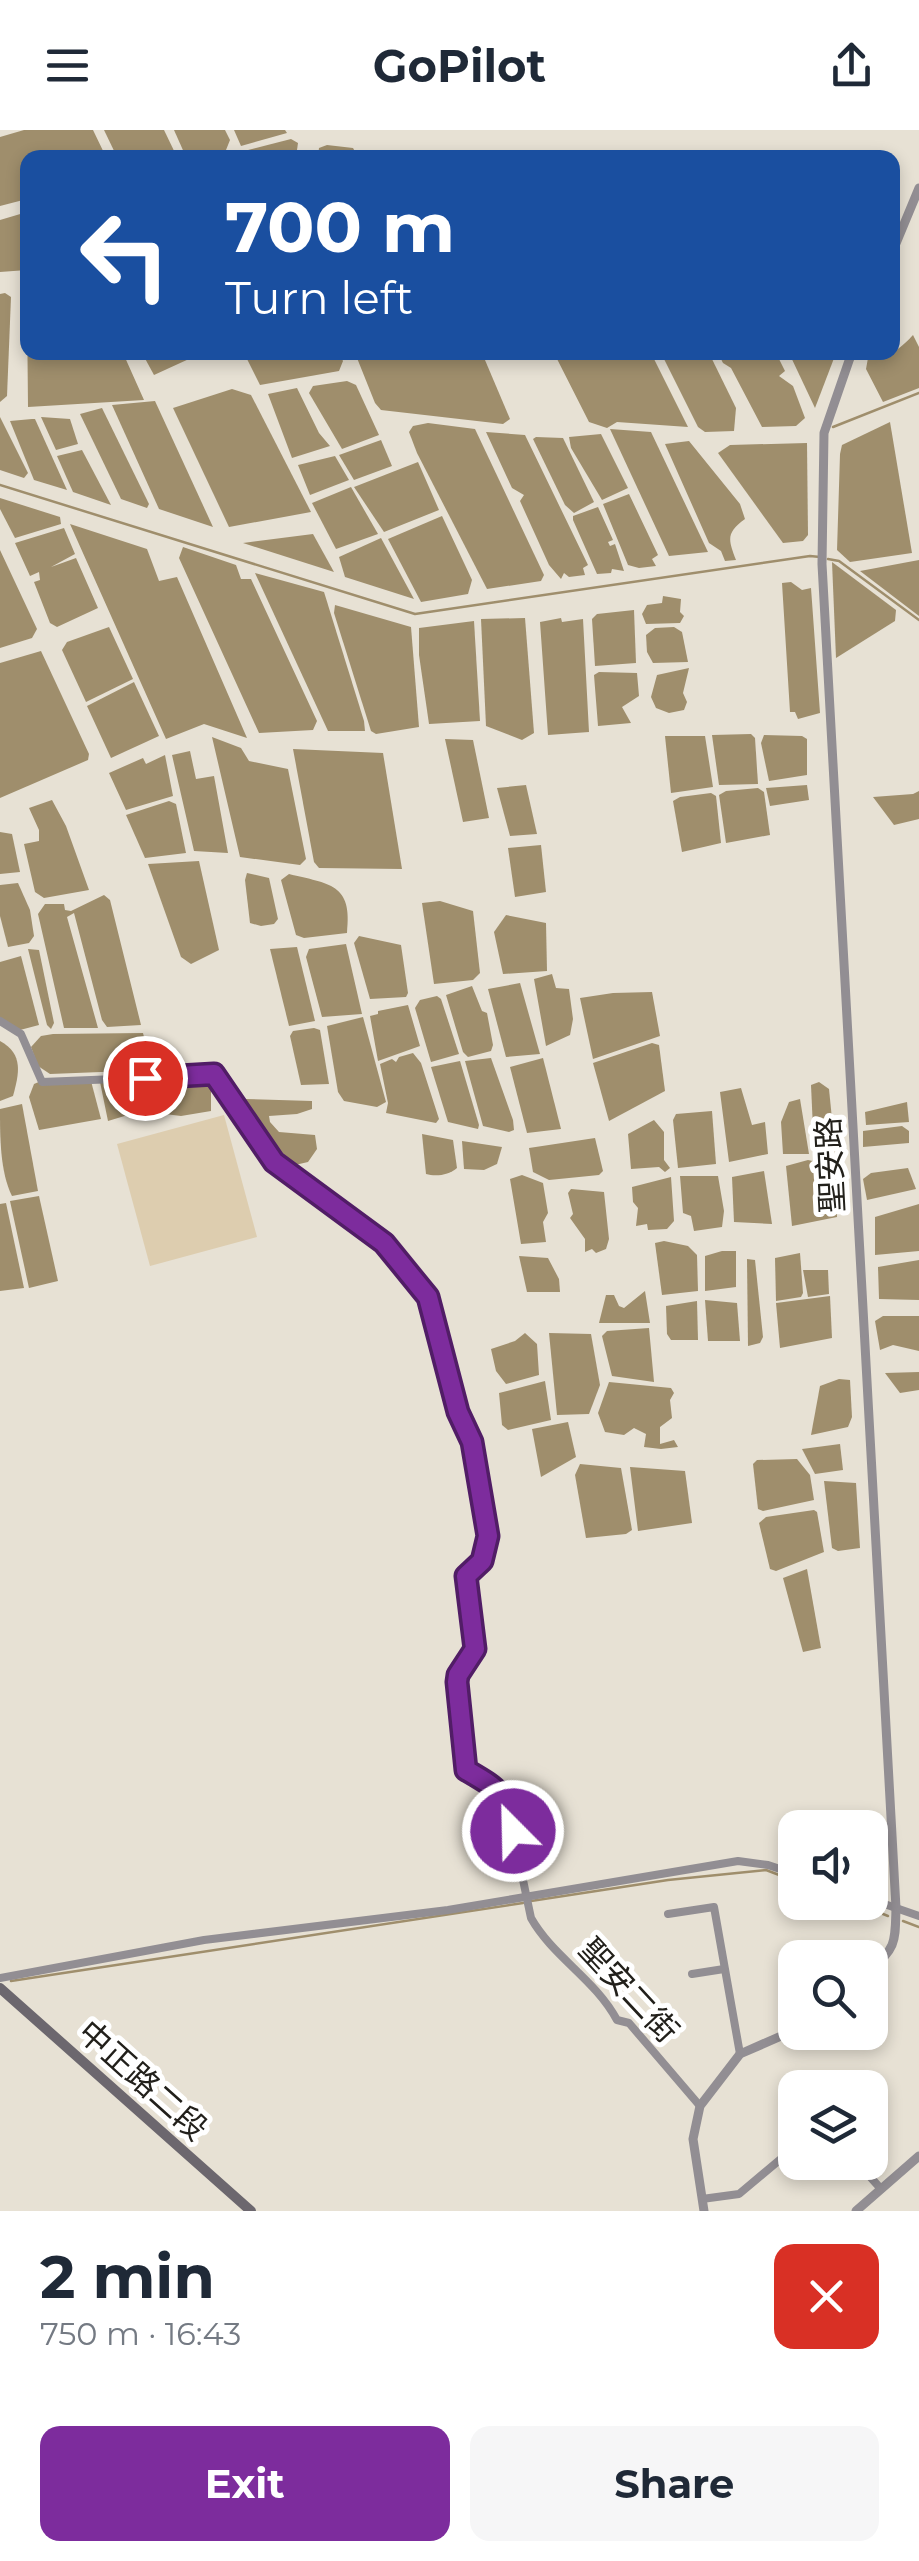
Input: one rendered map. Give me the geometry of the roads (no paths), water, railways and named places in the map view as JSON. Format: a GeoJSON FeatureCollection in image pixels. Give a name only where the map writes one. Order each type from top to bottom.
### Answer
{"type":"FeatureCollection","features":[{"type":"Feature","properties":{"kind":"main road","name":"中正路二段"},"geometry":{"type":"LineString","coordinates":[[0,1988],[251,2211]]}},
{"type":"Feature","properties":{"kind":"street"},"geometry":{"type":"LineString","coordinates":[[900,233],[919,188]]}},
{"type":"Feature","properties":{"kind":"street","name":"聖安路"},"geometry":{"type":"LineString","coordinates":[[849,360],[824,433],[822,564],[896,1908],[894,1944],[888,1956]]}},
{"type":"Feature","properties":{"kind":"street"},"geometry":{"type":"LineString","coordinates":[[0,1021],[21,1034],[42,1082],[214,1074],[274,1162],[384,1243],[428,1297],[458,1412],[472,1442],[488,1536],[482,1561],[466,1576],[475,1649],[457,1682],[466,1770],[497,1788],[506,1799],[527,1900]]}},
{"type":"Feature","properties":{"kind":"street"},"geometry":{"type":"LineString","coordinates":[[0,1978],[204,1940],[527,1900],[738,1861],[778,1868]]}},
{"type":"Feature","properties":{"kind":"street","name":"聖安二街"},"geometry":{"type":"LineString","coordinates":[[527,1900],[540,1935],[600,1990],[617,2020],[629,2023],[700,2106]]}},
{"type":"Feature","properties":{"kind":"street"},"geometry":{"type":"LineString","coordinates":[[888,1906],[919,1916]]}},
{"type":"Feature","properties":{"kind":"street"},"geometry":{"type":"LineString","coordinates":[[668,1914],[714,1907],[740,2054]]}},
{"type":"Feature","properties":{"kind":"street"},"geometry":{"type":"LineString","coordinates":[[692,1974],[724,1970]]}},
{"type":"Feature","properties":{"kind":"street"},"geometry":{"type":"LineString","coordinates":[[704,2211],[693,2138],[700,2106],[740,2054],[778,2037]]}},
{"type":"Feature","properties":{"kind":"street"},"geometry":{"type":"LineString","coordinates":[[856,2211],[919,2156]]}},
{"type":"Feature","properties":{"kind":"street"},"geometry":{"type":"LineString","coordinates":[[702,2199],[739,2194],[778,2161]]}},
{"type":"Feature","properties":{"kind":"street"},"geometry":{"type":"LineString","coordinates":[[873,2180],[881,2189]]}},
{"type":"Feature","properties":{"kind":"waterway"},"geometry":{"type":"LineString","coordinates":[[833,427],[919,393]]}},
{"type":"Feature","properties":{"kind":"waterway"},"geometry":{"type":"LineString","coordinates":[[0,485],[415,614],[820,557]]}},
{"type":"Feature","properties":{"kind":"waterway"},"geometry":{"type":"LineString","coordinates":[[828,559],[839,561],[919,620]]}},
{"type":"Feature","properties":{"kind":"waterway"},"geometry":{"type":"LineString","coordinates":[[531,1901],[668,1880],[766,1870],[778,1875]]}},
{"type":"Feature","properties":{"kind":"waterway"},"geometry":{"type":"LineString","coordinates":[[11,1981],[523,1903]]}},
{"type":"Feature","properties":{"kind":"waterway"},"geometry":{"type":"LineString","coordinates":[[903,1921],[919,1927]]}}]}
